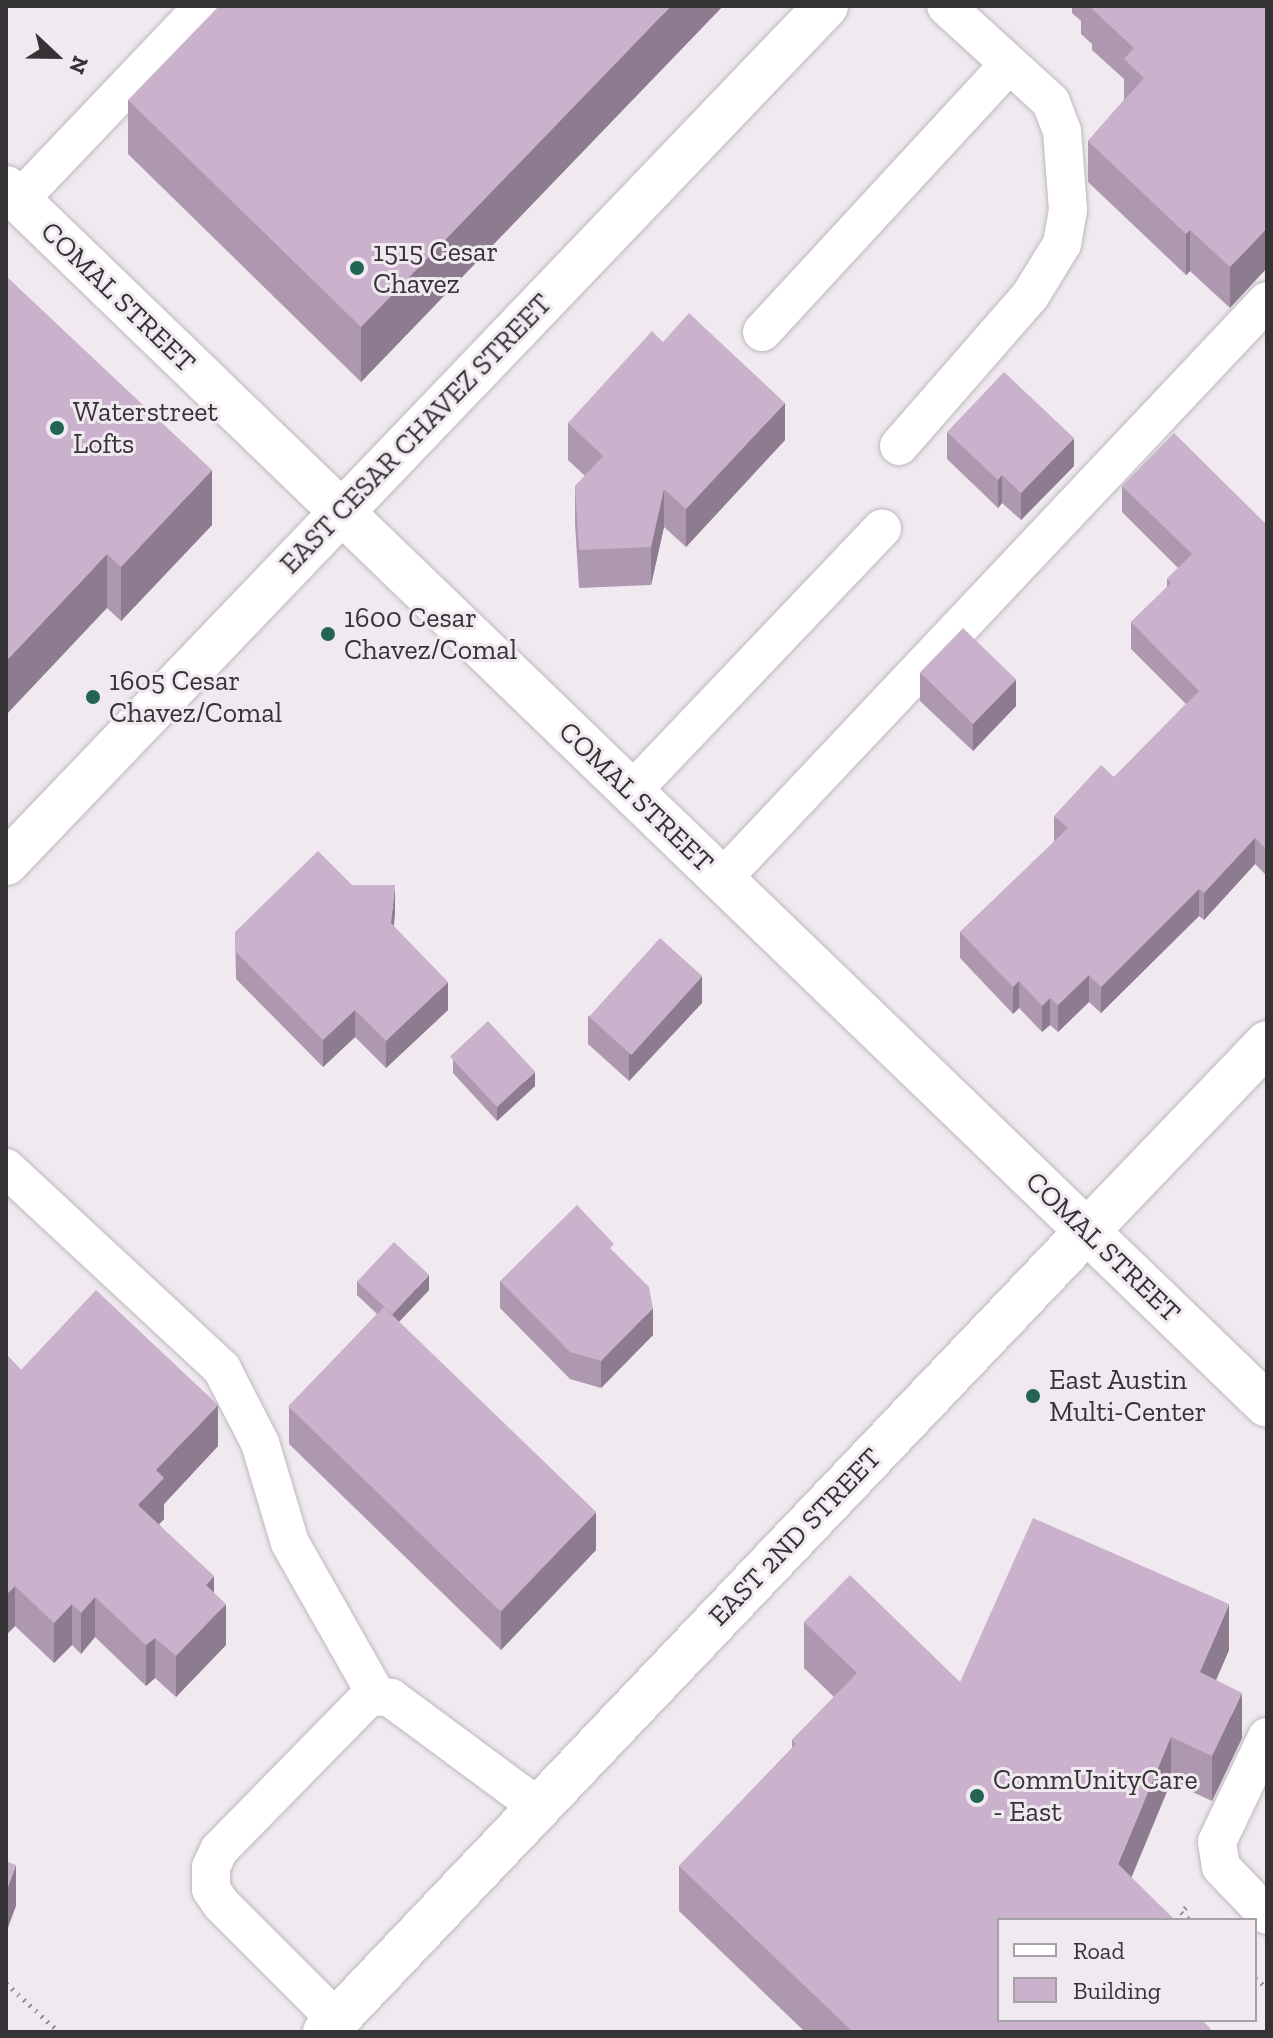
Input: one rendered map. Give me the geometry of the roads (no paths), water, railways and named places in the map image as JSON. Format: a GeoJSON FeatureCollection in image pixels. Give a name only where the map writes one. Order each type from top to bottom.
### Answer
{"type":"FeatureCollection","features":[{"type":"Feature","properties":{"kind":"street","name":"EAST CESAR CHAVEZ STREET"},"geometry":{"type":"LineString","coordinates":[[6,863],[826,6]]}},
{"type":"Feature","properties":{"kind":"street","name":"COMAL STREET"},"geometry":{"type":"LineString","coordinates":[[12,194],[1267,1405]]}},
{"type":"Feature","properties":{"kind":"street","name":"EAST 2ND STREET"},"geometry":{"type":"LineString","coordinates":[[331,2026],[537,1806],[1267,1043]]}},
{"type":"Feature","properties":{"kind":"lane"},"geometry":{"type":"LineString","coordinates":[[12,194],[204,6]]}},
{"type":"Feature","properties":{"kind":"lane"},"geometry":{"type":"LineString","coordinates":[[899,446],[1030,296],[1062,244],[1068,210],[1062,131],[1051,102],[946,6]]}},
{"type":"Feature","properties":{"kind":"lane"},"geometry":{"type":"LineString","coordinates":[[762,332],[1009,64]]}},
{"type":"Feature","properties":{"kind":"lane"},"geometry":{"type":"LineString","coordinates":[[722,879],[1267,301]]}},
{"type":"Feature","properties":{"kind":"lane"},"geometry":{"type":"LineString","coordinates":[[631,792],[882,528]]}},
{"type":"Feature","properties":{"kind":"lane"},"geometry":{"type":"LineString","coordinates":[[6,1168],[222,1369],[260,1443],[290,1543],[377,1696]]}},
{"type":"Feature","properties":{"kind":"lane"},"geometry":{"type":"LineString","coordinates":[[331,2026],[211,1889],[211,1867],[219,1850],[367,1699],[377,1696],[391,1698],[537,1806]]}},
{"type":"Feature","properties":{"kind":"lane"},"geometry":{"type":"LineString","coordinates":[[1267,1737],[1217,1842],[1221,1867],[1267,1915]]}},
{"type":"Feature","properties":{"kind":"place","name":"1515 Cesar Chavez"},"geometry":{"type":"Point","coordinates":[357,268]}},
{"type":"Feature","properties":{"kind":"place","name":"Waterstreet Lofts"},"geometry":{"type":"Point","coordinates":[57,428]}},
{"type":"Feature","properties":{"kind":"place","name":"1600 Cesar Chavez/Comal"},"geometry":{"type":"Point","coordinates":[328,634]}},
{"type":"Feature","properties":{"kind":"place","name":"1605 Cesar Chavez/Comal"},"geometry":{"type":"Point","coordinates":[93,697]}},
{"type":"Feature","properties":{"kind":"place","name":"East Austin Multi-Center"},"geometry":{"type":"Point","coordinates":[1033,1396]}},
{"type":"Feature","properties":{"kind":"place","name":"CommUnityCare - East"},"geometry":{"type":"Point","coordinates":[977,1796]}}]}
